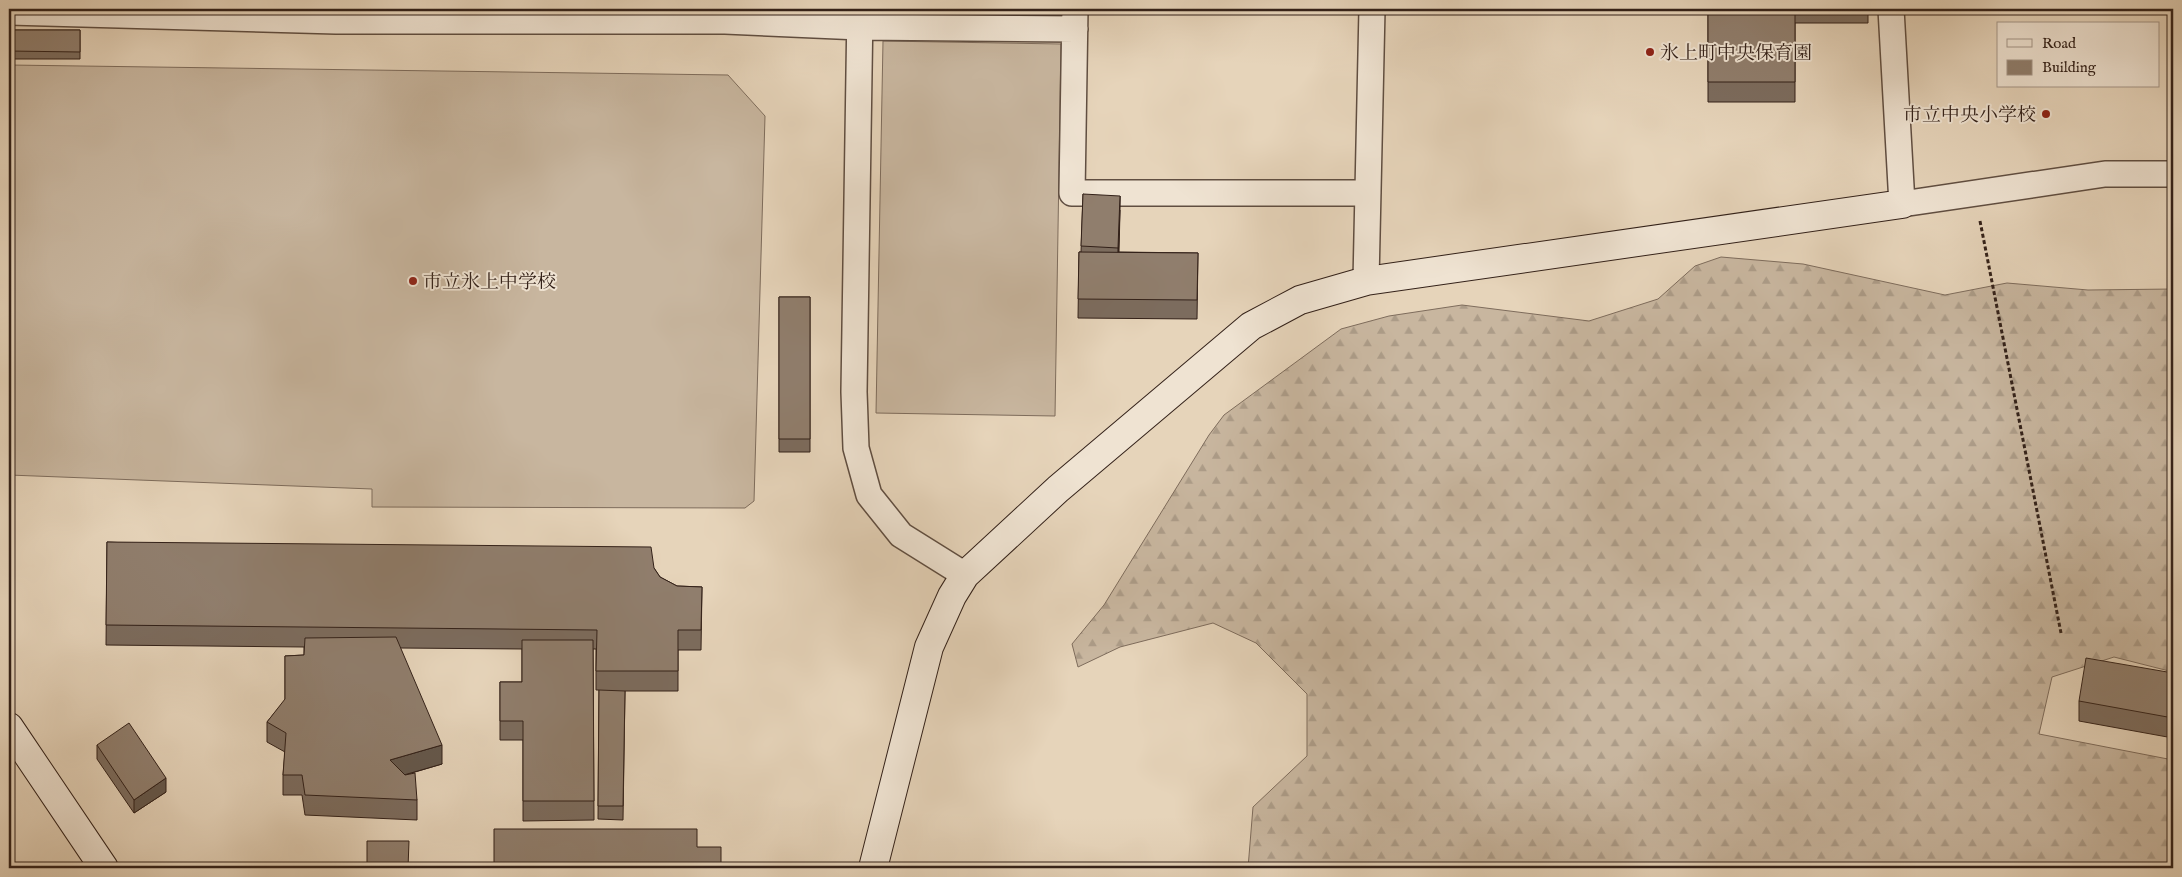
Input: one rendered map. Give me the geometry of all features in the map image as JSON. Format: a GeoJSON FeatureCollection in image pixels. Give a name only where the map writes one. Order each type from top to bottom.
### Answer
{"type":"FeatureCollection","features":[{"type":"Feature","properties":{"kind":"street"},"geometry":{"type":"LineString","coordinates":[[1366,281],[1372,9]]}},
{"type":"Feature","properties":{"kind":"street"},"geometry":{"type":"LineString","coordinates":[[1891,9],[1902,204]]}},
{"type":"Feature","properties":{"kind":"street"},"geometry":{"type":"LineString","coordinates":[[9,12],[725,21],[860,18],[1075,19],[1072,193],[1368,193]]}},
{"type":"Feature","properties":{"kind":"street"},"geometry":{"type":"LineString","coordinates":[[860,18],[854,392],[856,448],[869,495],[900,535],[965,575]]}},
{"type":"Feature","properties":{"kind":"street"},"geometry":{"type":"LineString","coordinates":[[873,868],[929,647],[952,596],[965,575],[1058,489],[1251,326],[1300,300],[1366,281],[2105,174],[2173,174]]}},
{"type":"Feature","properties":{"kind":"street"},"geometry":{"type":"LineString","coordinates":[[9,727],[104,868]]}},
{"type":"Feature","properties":{"kind":"path"},"geometry":{"type":"LineString","coordinates":[[1975,193],[2061,633]]}},
{"type":"Feature","properties":{"kind":"green space"},"geometry":{"type":"Polygon","coordinates":[[[883,41],[1061,44],[1055,416],[876,413],[883,41]]]}},
{"type":"Feature","properties":{"kind":"green space"},"geometry":{"type":"Polygon","coordinates":[[[9,65],[728,75],[765,116],[754,501],[745,508],[372,507],[372,489],[9,475],[9,65]]]}},
{"type":"Feature","properties":{"kind":"green space"},"geometry":{"type":"Polygon","coordinates":[[[1721,257],[1803,264],[1945,295],[2007,283],[2088,290],[2173,289],[2173,672],[2114,657],[2052,677],[2039,734],[2173,760],[2173,868],[1248,868],[1253,807],[1307,756],[1307,694],[1256,643],[1213,623],[1120,647],[1078,667],[1072,644],[1104,605],[1209,435],[1224,415],[1341,329],[1389,316],[1462,305],[1589,321],[1658,299],[1695,266],[1721,257]]]}},
{"type":"Feature","properties":{"kind":"building"},"geometry":{"type":"Polygon","coordinates":[[[2170,9],[2173,9],[2173,47],[2170,47],[2170,9]]]}},
{"type":"Feature","properties":{"kind":"building"},"geometry":{"type":"Polygon","coordinates":[[[1708,12],[1795,12],[1795,82],[1708,82],[1708,12]]]}},
{"type":"Feature","properties":{"kind":"building"},"geometry":{"type":"Polygon","coordinates":[[[9,30],[80,30],[80,52],[9,51],[9,30]]]}},
{"type":"Feature","properties":{"kind":"building"},"geometry":{"type":"Polygon","coordinates":[[[1083,194],[1120,196],[1118,248],[1081,246],[1083,194]]]}},
{"type":"Feature","properties":{"kind":"building"},"geometry":{"type":"Polygon","coordinates":[[[1079,252],[1198,253],[1197,300],[1078,299],[1079,252]]]}},
{"type":"Feature","properties":{"kind":"building"},"geometry":{"type":"Polygon","coordinates":[[[779,297],[810,297],[810,439],[779,439],[779,297]]]}},
{"type":"Feature","properties":{"kind":"building"},"geometry":{"type":"Polygon","coordinates":[[[107,542],[651,547],[654,568],[660,577],[677,586],[702,587],[701,630],[678,630],[678,671],[596,671],[597,630],[106,625],[107,542]]]}},
{"type":"Feature","properties":{"kind":"building"},"geometry":{"type":"Polygon","coordinates":[[[396,637],[442,745],[390,760],[405,775],[415,773],[417,800],[305,795],[302,775],[283,775],[286,733],[267,722],[285,699],[285,656],[304,655],[305,638],[396,637]]]}},
{"type":"Feature","properties":{"kind":"building"},"geometry":{"type":"Polygon","coordinates":[[[522,640],[593,640],[594,801],[523,801],[523,721],[500,721],[500,682],[522,682],[522,640]]]}},
{"type":"Feature","properties":{"kind":"building"},"geometry":{"type":"Polygon","coordinates":[[[2086,658],[2173,673],[2173,718],[2079,701],[2086,658]]]}},
{"type":"Feature","properties":{"kind":"building"},"geometry":{"type":"Polygon","coordinates":[[[599,690],[625,691],[623,806],[598,806],[599,690]]]}},
{"type":"Feature","properties":{"kind":"building"},"geometry":{"type":"Polygon","coordinates":[[[129,723],[166,778],[134,800],[97,745],[129,723]]]}},
{"type":"Feature","properties":{"kind":"building"},"geometry":{"type":"Polygon","coordinates":[[[494,829],[697,829],[697,847],[721,847],[721,868],[494,868],[494,829]]]}},
{"type":"Feature","properties":{"kind":"building"},"geometry":{"type":"Polygon","coordinates":[[[367,841],[409,841],[408,868],[367,868],[367,841]]]}},
{"type":"Feature","properties":{"kind":"place","name":"氷上町中央保育園"},"geometry":{"type":"Point","coordinates":[1650,52]}},
{"type":"Feature","properties":{"kind":"place","name":"市立中央小学校"},"geometry":{"type":"Point","coordinates":[2046,114]}},
{"type":"Feature","properties":{"kind":"place","name":"市立氷上中学校"},"geometry":{"type":"Point","coordinates":[413,281]}}]}
